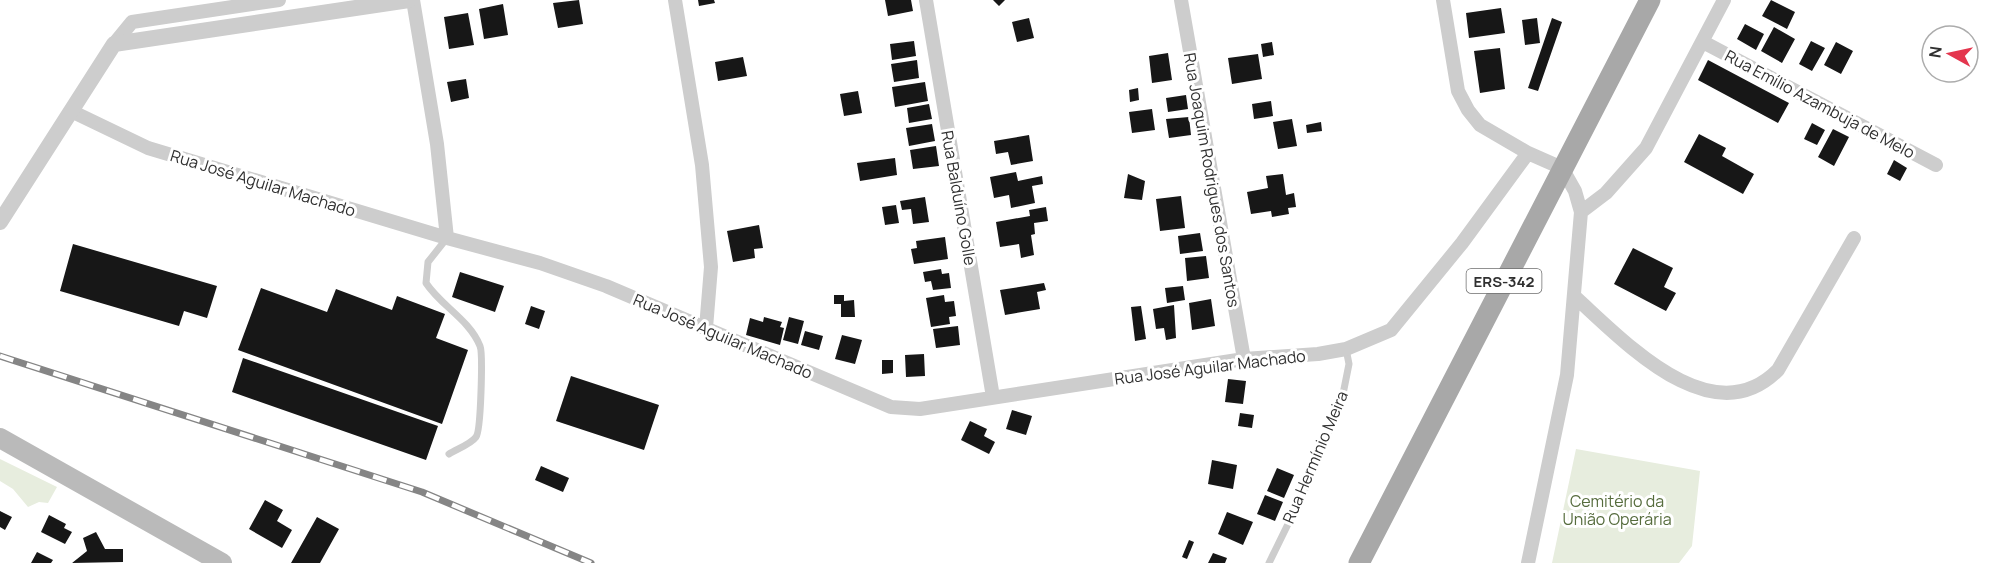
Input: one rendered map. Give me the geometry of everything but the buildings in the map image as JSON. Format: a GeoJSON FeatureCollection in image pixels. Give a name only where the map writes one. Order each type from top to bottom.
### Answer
{"type":"FeatureCollection","features":[{"type":"Feature","properties":{"kind":"main road","name":"ERS-342"},"geometry":{"type":"LineString","coordinates":[[1359,563],[1650,0]]}},
{"type":"Feature","properties":{"kind":"main road"},"geometry":{"type":"LineString","coordinates":[[0,438],[222,563]]}},
{"type":"Feature","properties":{"kind":"street"},"geometry":{"type":"LineString","coordinates":[[0,222],[114,44],[132,22],[279,0]]}},
{"type":"Feature","properties":{"kind":"street"},"geometry":{"type":"LineString","coordinates":[[114,44],[411,0],[437,144],[447,238]]}},
{"type":"Feature","properties":{"kind":"street"},"geometry":{"type":"LineString","coordinates":[[675,0],[704,188],[711,267],[706,328]]}},
{"type":"Feature","properties":{"kind":"street","name":"Rua Balduíno Golle"},"geometry":{"type":"LineString","coordinates":[[926,0],[993,397]]}},
{"type":"Feature","properties":{"kind":"street","name":"Rua Joaquim Rodrigues dos Santos"},"geometry":{"type":"LineString","coordinates":[[1181,0],[1244,360]]}},
{"type":"Feature","properties":{"kind":"street"},"geometry":{"type":"LineString","coordinates":[[1443,0],[1458,91],[1468,111],[1480,125],[1528,153],[1562,168],[1575,191],[1581,212],[1567,375],[1528,563]]}},
{"type":"Feature","properties":{"kind":"street"},"geometry":{"type":"LineString","coordinates":[[1581,212],[1605,193],[1646,148],[1724,0]]}},
{"type":"Feature","properties":{"kind":"street","name":"Rua Emílio Azambuja de Melo"},"geometry":{"type":"LineString","coordinates":[[1703,42],[1936,165]]}},
{"type":"Feature","properties":{"kind":"street","name":"Rua José Aguilar Machado"},"geometry":{"type":"LineString","coordinates":[[71,111],[148,148],[447,238],[540,263],[584,278],[891,406],[920,409],[1244,360],[1318,354],[1346,349],[1391,330],[1462,243],[1528,153]]}},
{"type":"Feature","properties":{"kind":"street"},"geometry":{"type":"LineString","coordinates":[[1574,296],[1649,363],[1684,383],[1707,389],[1738,392],[1754,388],[1767,381],[1778,370],[1854,238]]}},
{"type":"Feature","properties":{"kind":"lane"},"geometry":{"type":"LineString","coordinates":[[447,238],[428,262],[426,283],[463,320],[480,346],[482,360],[479,391],[480,427],[476,438],[449,454]]}},
{"type":"Feature","properties":{"kind":"lane","name":"Rua Hermínio Meira"},"geometry":{"type":"LineString","coordinates":[[1269,563],[1310,479],[1342,399],[1349,371],[1346,349]]}},
{"type":"Feature","properties":{"kind":"green space","name":"Cemitério da União Operária"},"geometry":{"type":"Polygon","coordinates":[[[1576,449],[1700,471],[1692,546],[1679,563],[1552,563],[1576,449]]]}},
{"type":"Feature","properties":{"kind":"green space"},"geometry":{"type":"Polygon","coordinates":[[[0,459],[57,487],[48,503],[39,502],[28,507],[13,489],[0,481],[0,459]]]}},
{"type":"Feature","properties":{"kind":"railway"},"geometry":{"type":"LineString","coordinates":[[0,356],[422,492],[591,563]]}}]}
